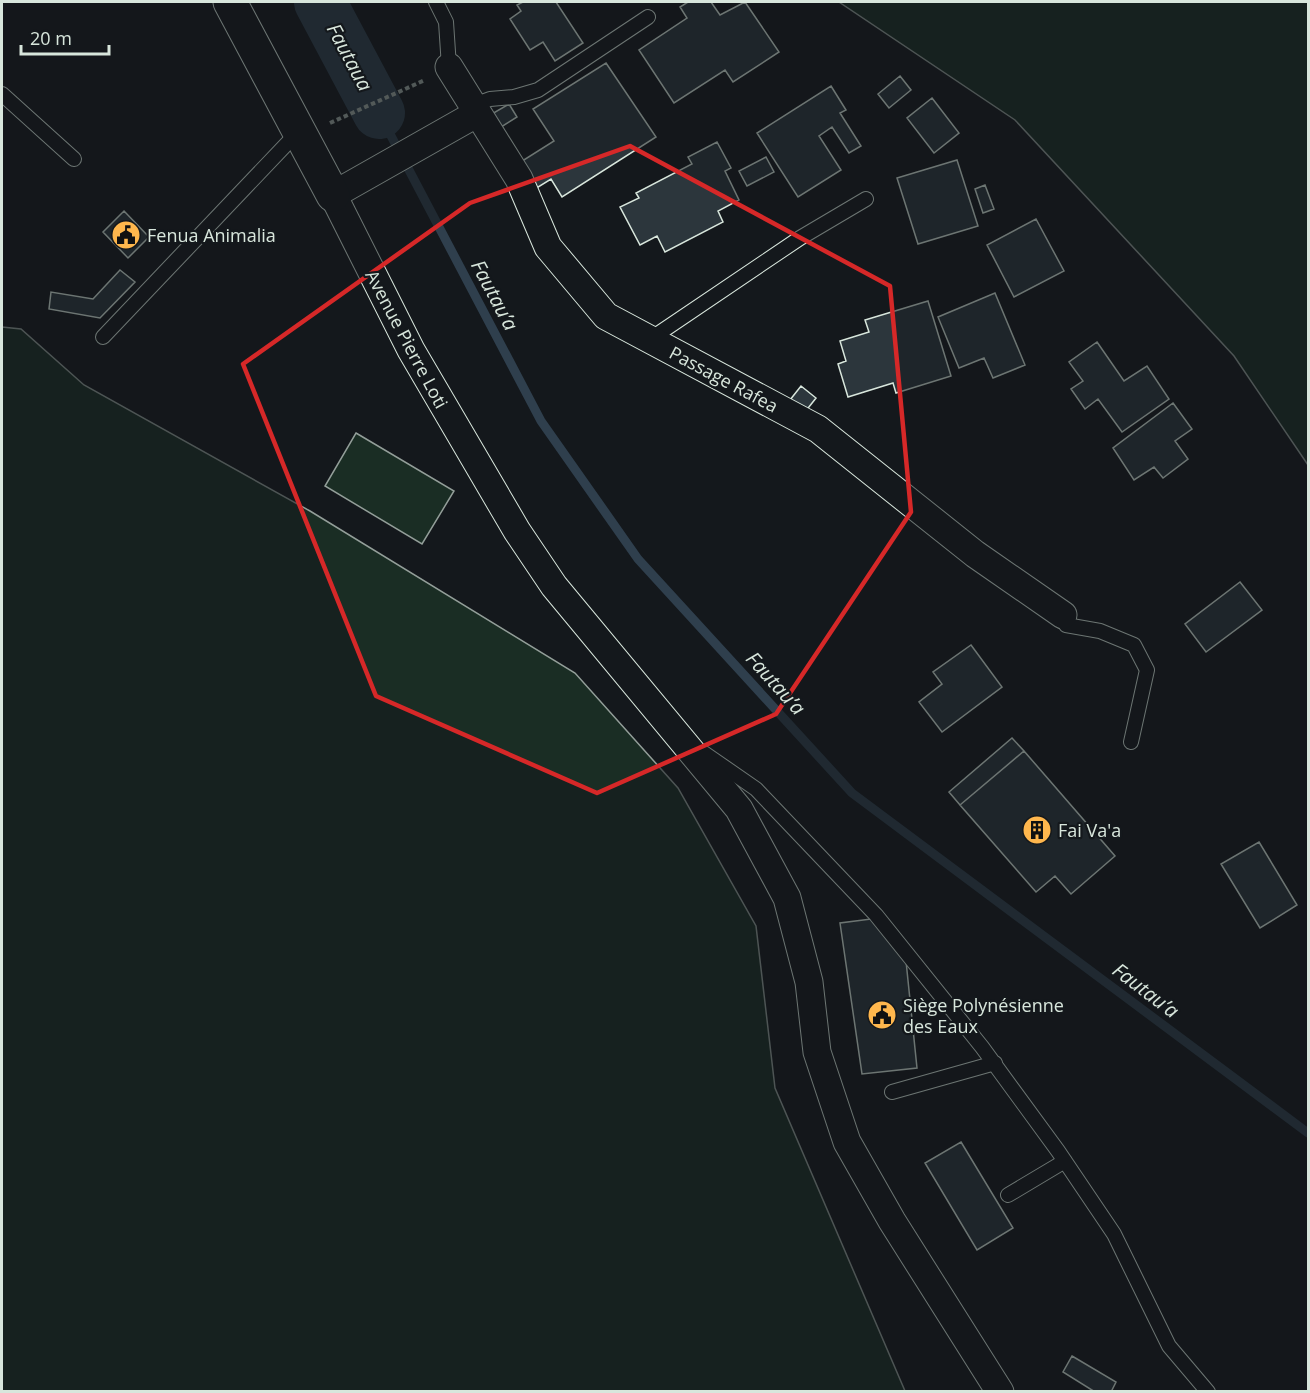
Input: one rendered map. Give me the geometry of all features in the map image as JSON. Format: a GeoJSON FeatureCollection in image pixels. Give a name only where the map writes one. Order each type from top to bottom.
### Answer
{"type":"FeatureCollection","features":[{"type":"Feature","properties":{"kind":"main road","name":"Avenue Pierre Loti"},"geometry":{"type":"LineString","coordinates":[[230,2],[333,195]]}},
{"type":"Feature","properties":{"kind":"street","name":"Passage Rafea"},"geometry":{"type":"LineString","coordinates":[[449,67],[519,179],[548,247],[606,316],[818,429],[940,528],[1063,615]]}},
{"type":"Feature","properties":{"kind":"street"},"geometry":{"type":"LineString","coordinates":[[333,195],[443,132],[474,110]]}},
{"type":"Feature","properties":{"kind":"street","name":"Avenue Pierre Loti"},"geometry":{"type":"LineString","coordinates":[[333,195],[411,350],[516,531],[554,586],[739,809],[787,898],[809,982],[817,1052],[848,1142],[892,1221],[1000,1392]]}},
{"type":"Feature","properties":{"kind":"lane"},"geometry":{"type":"LineString","coordinates":[[436,2],[446,22],[449,67]]}},
{"type":"Feature","properties":{"kind":"lane"},"geometry":{"type":"LineString","coordinates":[[474,110],[490,99],[514,97],[538,90],[648,17]]}},
{"type":"Feature","properties":{"kind":"lane"},"geometry":{"type":"LineString","coordinates":[[2,94],[74,159]]}},
{"type":"Feature","properties":{"kind":"lane"},"geometry":{"type":"LineString","coordinates":[[103,337],[299,131]]}},
{"type":"Feature","properties":{"kind":"lane"},"geometry":{"type":"LineString","coordinates":[[649,340],[800,238],[866,199]]}},
{"type":"Feature","properties":{"kind":"lane"},"geometry":{"type":"LineString","coordinates":[[1063,615],[1066,625],[1100,630],[1134,645],[1147,670],[1131,742]]}},
{"type":"Feature","properties":{"kind":"lane"},"geometry":{"type":"LineString","coordinates":[[682,738],[756,789],[876,915],[995,1063],[1065,1161],[1114,1234],[1169,1346],[1208,1392]]}},
{"type":"Feature","properties":{"kind":"lane"},"geometry":{"type":"LineString","coordinates":[[892,1092],[995,1063]]}},
{"type":"Feature","properties":{"kind":"lane"},"geometry":{"type":"LineString","coordinates":[[1008,1195],[1065,1161]]}},
{"type":"Feature","properties":{"kind":"path"},"geometry":{"type":"LineString","coordinates":[[336,121],[422,81]]}},
{"type":"Feature","properties":{"kind":"highlighted area"},"geometry":{"type":"Polygon","coordinates":[[[630,146],[890,286],[911,512],[776,714],[597,793],[376,696],[243,364],[470,203],[630,146]]]}},
{"type":"Feature","properties":{"kind":"green space"},"geometry":{"type":"Polygon","coordinates":[[[839,2],[1308,2],[1308,465],[1234,356],[1015,120],[839,2]]]}},
{"type":"Feature","properties":{"kind":"green space"},"geometry":{"type":"Polygon","coordinates":[[[2,327],[21,329],[84,385],[310,511],[575,673],[678,788],[756,926],[775,1088],[905,1391],[2,1391],[2,327]]]}},
{"type":"Feature","properties":{"kind":"green space"},"geometry":{"type":"Polygon","coordinates":[[[356,433],[454,491],[422,544],[325,486],[356,433]]]}},
{"type":"Feature","properties":{"kind":"building"},"geometry":{"type":"Polygon","coordinates":[[[523,2],[556,2],[583,43],[555,61],[543,42],[530,50],[510,19],[521,11],[517,5],[523,2]]]}},
{"type":"Feature","properties":{"kind":"building"},"geometry":{"type":"Polygon","coordinates":[[[688,2],[711,2],[720,15],[745,2],[779,52],[733,82],[725,70],[674,103],[639,50],[687,18],[680,7],[688,2]]]}},
{"type":"Feature","properties":{"kind":"building"},"geometry":{"type":"Polygon","coordinates":[[[606,63],[656,137],[562,197],[551,179],[535,189],[519,163],[554,141],[533,109],[606,63]]]}},
{"type":"Feature","properties":{"kind":"building"},"geometry":{"type":"Polygon","coordinates":[[[900,76],[911,90],[889,108],[878,94],[900,76]]]}},
{"type":"Feature","properties":{"kind":"building"},"geometry":{"type":"Polygon","coordinates":[[[831,86],[846,110],[840,113],[861,146],[849,153],[832,127],[819,136],[841,170],[798,197],[757,133],[831,86]]]}},
{"type":"Feature","properties":{"kind":"building"},"geometry":{"type":"Polygon","coordinates":[[[932,98],[959,133],[934,153],[907,118],[932,98]]]}},
{"type":"Feature","properties":{"kind":"building"},"geometry":{"type":"Polygon","coordinates":[[[509,104],[517,117],[498,129],[490,115],[509,104]]]}},
{"type":"Feature","properties":{"kind":"building"},"geometry":{"type":"Polygon","coordinates":[[[717,142],[731,168],[725,171],[739,200],[718,211],[723,222],[665,252],[657,236],[640,245],[620,207],[639,198],[636,193],[692,164],[688,157],[717,142]]]}},
{"type":"Feature","properties":{"kind":"building"},"geometry":{"type":"Polygon","coordinates":[[[766,157],[774,172],[747,186],[739,171],[766,157]]]}},
{"type":"Feature","properties":{"kind":"building"},"geometry":{"type":"Polygon","coordinates":[[[957,160],[978,226],[918,244],[897,178],[957,160]]]}},
{"type":"Feature","properties":{"kind":"building"},"geometry":{"type":"Polygon","coordinates":[[[985,185],[994,209],[983,213],[975,189],[985,185]]]}},
{"type":"Feature","properties":{"kind":"building","name":"Fenua Animalia"},"geometry":{"type":"Polygon","coordinates":[[[124,211],[149,237],[128,258],[103,232],[124,211]]]}},
{"type":"Feature","properties":{"kind":"building"},"geometry":{"type":"Polygon","coordinates":[[[1036,219],[1064,271],[1014,297],[987,245],[1036,219]]]}},
{"type":"Feature","properties":{"kind":"building"},"geometry":{"type":"Polygon","coordinates":[[[120,270],[135,282],[100,318],[49,309],[51,292],[93,299],[120,270]]]}},
{"type":"Feature","properties":{"kind":"building"},"geometry":{"type":"Polygon","coordinates":[[[995,293],[1025,365],[993,378],[984,358],[959,368],[938,317],[995,293]]]}},
{"type":"Feature","properties":{"kind":"building"},"geometry":{"type":"Polygon","coordinates":[[[928,301],[951,376],[896,393],[893,383],[848,397],[838,364],[846,361],[840,341],[869,332],[865,320],[928,301]]]}},
{"type":"Feature","properties":{"kind":"building"},"geometry":{"type":"Polygon","coordinates":[[[1097,342],[1124,381],[1147,366],[1169,399],[1122,432],[1098,399],[1085,409],[1071,389],[1083,381],[1069,362],[1097,342]]]}},
{"type":"Feature","properties":{"kind":"building"},"geometry":{"type":"Polygon","coordinates":[[[801,386],[816,398],[805,412],[790,400],[801,386]]]}},
{"type":"Feature","properties":{"kind":"building"},"geometry":{"type":"Polygon","coordinates":[[[1173,403],[1192,429],[1175,441],[1188,459],[1163,478],[1154,467],[1134,480],[1113,448],[1173,403]]]}},
{"type":"Feature","properties":{"kind":"building"},"geometry":{"type":"Polygon","coordinates":[[[1240,582],[1262,610],[1206,652],[1185,624],[1240,582]]]}},
{"type":"Feature","properties":{"kind":"building"},"geometry":{"type":"Polygon","coordinates":[[[971,645],[1002,687],[942,732],[919,702],[942,684],[933,672],[971,645]]]}},
{"type":"Feature","properties":{"kind":"building"},"geometry":{"type":"Polygon","coordinates":[[[1012,738],[1024,751],[960,805],[949,792],[1012,738]]]}},
{"type":"Feature","properties":{"kind":"building","name":"Fai Va'a"},"geometry":{"type":"Polygon","coordinates":[[[1024,751],[1115,856],[1071,894],[1055,876],[1036,892],[960,805],[1024,751]]]}},
{"type":"Feature","properties":{"kind":"building"},"geometry":{"type":"Polygon","coordinates":[[[1259,842],[1297,905],[1260,928],[1221,864],[1259,842]]]}},
{"type":"Feature","properties":{"kind":"building","name":"Siège Polynésienne des Eaux"},"geometry":{"type":"Polygon","coordinates":[[[871,919],[906,961],[917,1068],[862,1074],[840,923],[871,919]]]}},
{"type":"Feature","properties":{"kind":"building"},"geometry":{"type":"Polygon","coordinates":[[[961,1142],[1013,1228],[977,1250],[925,1163],[961,1142]]]}},
{"type":"Feature","properties":{"kind":"building"},"geometry":{"type":"Polygon","coordinates":[[[1072,1356],[1116,1382],[1111,1392],[1095,1392],[1063,1372],[1072,1356]]]}},
{"type":"Feature","properties":{"kind":"waterway","name":"Fautaua"},"geometry":{"type":"LineString","coordinates":[[320,2],[379,113]]}},
{"type":"Feature","properties":{"kind":"waterway","name":"Fautau’a"},"geometry":{"type":"LineString","coordinates":[[379,113],[541,421],[638,559],[852,793],[1308,1133]]}},
{"type":"Feature","properties":{"kind":"place","name":"Fenua Animalia"},"geometry":{"type":"Point","coordinates":[126,235]}},
{"type":"Feature","properties":{"kind":"place","name":"Fai Va'a"},"geometry":{"type":"Point","coordinates":[1037,830]}},
{"type":"Feature","properties":{"kind":"place","name":"Siège Polynésienne des Eaux"},"geometry":{"type":"Point","coordinates":[882,1015]}}]}
